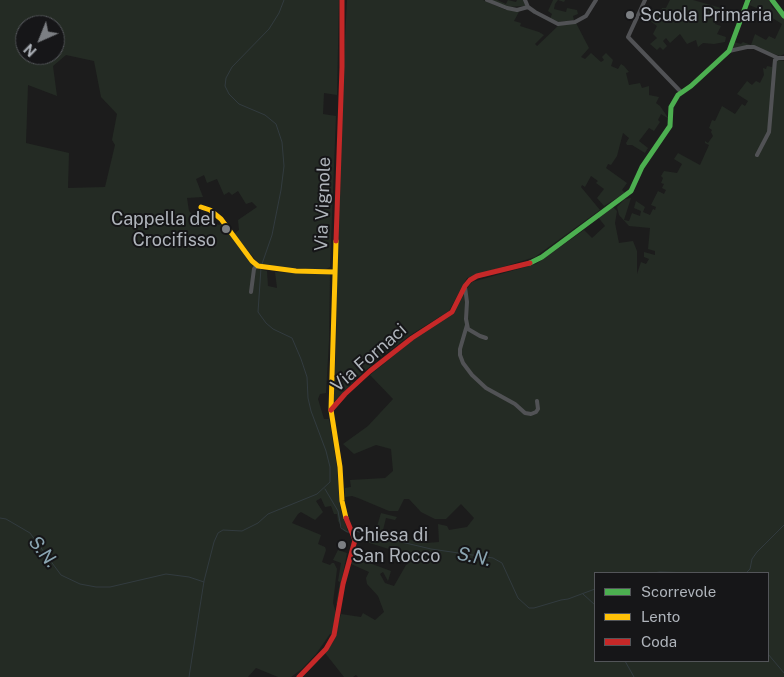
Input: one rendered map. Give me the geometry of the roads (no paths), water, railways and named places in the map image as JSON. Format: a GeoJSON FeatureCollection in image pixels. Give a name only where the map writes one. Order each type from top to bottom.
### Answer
{"type":"FeatureCollection","features":[{"type":"Feature","properties":{"kind":"street","name":"Via Vignole"},"geometry":{"type":"LineString","coordinates":[[332,410],[334,272],[342,74],[342,0]]}},
{"type":"Feature","properties":{"kind":"street"},"geometry":{"type":"LineString","coordinates":[[487,0],[517,10],[528,7]]}},
{"type":"Feature","properties":{"kind":"street"},"geometry":{"type":"LineString","coordinates":[[525,0],[528,7],[558,24],[575,22],[586,16],[596,0]]}},
{"type":"Feature","properties":{"kind":"street"},"geometry":{"type":"LineString","coordinates":[[645,0],[628,38],[681,92]]}},
{"type":"Feature","properties":{"kind":"street"},"geometry":{"type":"LineString","coordinates":[[729,51],[747,2]]}},
{"type":"Feature","properties":{"kind":"street"},"geometry":{"type":"LineString","coordinates":[[773,2],[784,16]]}},
{"type":"Feature","properties":{"kind":"street"},"geometry":{"type":"LineString","coordinates":[[486,338],[468,329],[466,319],[468,302],[465,286],[470,280],[477,276],[528,264],[542,256],[631,191],[642,167],[670,126],[671,107],[681,92],[691,86],[729,51],[747,46],[754,47],[778,58],[784,58]]}},
{"type":"Feature","properties":{"kind":"street"},"geometry":{"type":"LineString","coordinates":[[756,155],[769,132],[775,60],[778,58]]}},
{"type":"Feature","properties":{"kind":"street"},"geometry":{"type":"LineString","coordinates":[[201,207],[210,210],[221,219],[237,242],[258,266],[296,271],[334,272]]}},
{"type":"Feature","properties":{"kind":"street"},"geometry":{"type":"LineString","coordinates":[[251,292],[254,269],[258,266]]}},
{"type":"Feature","properties":{"kind":"street","name":"Via Fornaci"},"geometry":{"type":"LineString","coordinates":[[299,677],[326,649],[334,635],[343,584],[355,540],[344,515],[332,410],[345,394],[370,371],[412,338],[452,312],[465,286]]}},
{"type":"Feature","properties":{"kind":"street"},"geometry":{"type":"LineString","coordinates":[[467,325],[460,355],[463,363],[472,375],[486,388],[515,404],[524,413],[531,414],[536,412],[538,401]]}},
{"type":"Feature","properties":{"kind":"waterway"},"geometry":{"type":"LineString","coordinates":[[262,264],[272,235],[281,190],[284,166],[282,142],[276,124],[265,115],[239,104],[229,94],[225,86],[226,78],[232,67],[269,29],[279,13],[284,0]]}},
{"type":"Feature","properties":{"kind":"waterway"},"geometry":{"type":"LineString","coordinates":[[189,677],[204,581],[218,533],[223,530],[242,531],[258,523],[268,514],[317,494],[330,482],[330,467],[311,411],[307,377],[301,359],[292,338],[273,329],[258,312],[261,268]]}},
{"type":"Feature","properties":{"kind":"waterway","name":"S.N."},"geometry":{"type":"LineString","coordinates":[[325,489],[338,511],[341,528],[351,532]]}},
{"type":"Feature","properties":{"kind":"waterway","name":"S.N."},"geometry":{"type":"LineString","coordinates":[[0,518],[6,519],[30,533],[61,575],[80,584],[110,587],[166,574],[189,577],[204,582]]}},
{"type":"Feature","properties":{"kind":"waterway","name":"S.N."},"geometry":{"type":"LineString","coordinates":[[747,572],[757,552],[784,525]]}},
{"type":"Feature","properties":{"kind":"waterway","name":"S.N."},"geometry":{"type":"LineString","coordinates":[[355,531],[431,549],[493,558],[502,563],[518,598],[529,608],[568,599],[594,589]]}},
{"type":"Feature","properties":{"kind":"waterway"},"geometry":{"type":"LineString","coordinates":[[583,594],[594,604]]}},
{"type":"Feature","properties":{"kind":"waterway","name":"S.N."},"geometry":{"type":"LineString","coordinates":[[769,655],[784,673]]}},
{"type":"Feature","properties":{"kind":"waterway"},"geometry":{"type":"LineString","coordinates":[[626,662],[634,677]]}},
{"type":"Feature","properties":{"kind":"place","name":"Scuola Primaria"},"geometry":{"type":"Point","coordinates":[630,15]}},
{"type":"Feature","properties":{"kind":"place","name":"Cappella del Crocifisso"},"geometry":{"type":"Point","coordinates":[226,229]}},
{"type":"Feature","properties":{"kind":"place","name":"Chiesa di San Rocco"},"geometry":{"type":"Point","coordinates":[342,545]}}]}
